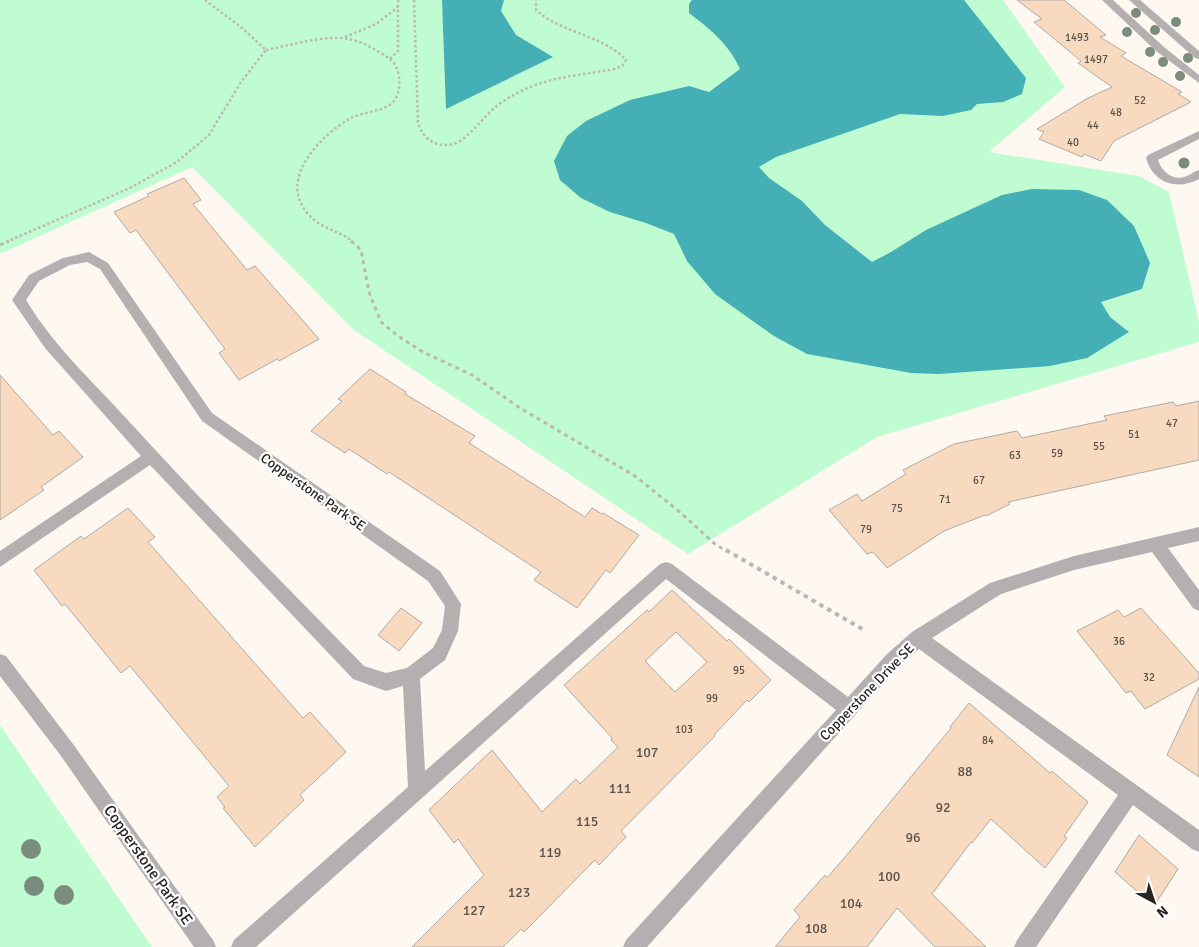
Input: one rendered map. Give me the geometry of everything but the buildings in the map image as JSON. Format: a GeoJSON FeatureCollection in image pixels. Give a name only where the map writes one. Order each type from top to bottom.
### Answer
{"type":"FeatureCollection","features":[{"type":"Feature","properties":{"kind":"street"},"geometry":{"type":"LineString","coordinates":[[1107,0],[1160,49],[1199,80]]}},
{"type":"Feature","properties":{"kind":"street"},"geometry":{"type":"LineString","coordinates":[[1134,0],[1199,56]]}},
{"type":"Feature","properties":{"kind":"street"},"geometry":{"type":"LineString","coordinates":[[1199,135],[1152,158],[1153,166],[1160,174],[1170,180],[1184,182],[1199,174]]}},
{"type":"Feature","properties":{"kind":"street","name":"Copperstone Park SE"},"geometry":{"type":"LineString","coordinates":[[89,257],[104,266],[207,417],[434,576],[454,604],[450,631],[439,654],[411,675],[386,682],[359,673],[151,457],[29,318],[18,300],[34,278],[67,261],[89,257]]}},
{"type":"Feature","properties":{"kind":"street"},"geometry":{"type":"LineString","coordinates":[[0,560],[151,457]]}},
{"type":"Feature","properties":{"kind":"street","name":"Copperstone Drive SE"},"geometry":{"type":"LineString","coordinates":[[633,947],[893,660],[918,638],[996,588],[1074,563],[1199,534]]}},
{"type":"Feature","properties":{"kind":"street"},"geometry":{"type":"LineString","coordinates":[[1156,544],[1199,603]]}},
{"type":"Feature","properties":{"kind":"street"},"geometry":{"type":"LineString","coordinates":[[241,947],[666,569],[849,709]]}},
{"type":"Feature","properties":{"kind":"street"},"geometry":{"type":"LineString","coordinates":[[918,638],[1199,842]]}},
{"type":"Feature","properties":{"kind":"street","name":"Copperstone Park SE"},"geometry":{"type":"LineString","coordinates":[[0,662],[67,750],[206,947]]}},
{"type":"Feature","properties":{"kind":"street"},"geometry":{"type":"LineString","coordinates":[[411,675],[417,790]]}},
{"type":"Feature","properties":{"kind":"street"},"geometry":{"type":"LineString","coordinates":[[1024,947],[1131,792]]}},
{"type":"Feature","properties":{"kind":"path"},"geometry":{"type":"LineString","coordinates":[[205,0],[241,27],[266,50]]}},
{"type":"Feature","properties":{"kind":"path"},"geometry":{"type":"LineString","coordinates":[[390,59],[398,51],[398,0]]}},
{"type":"Feature","properties":{"kind":"path"},"geometry":{"type":"LineString","coordinates":[[414,0],[418,123],[421,134],[427,140],[442,145],[452,144],[465,139],[484,116],[506,99],[523,90],[554,78],[615,70],[622,66],[626,60],[620,53],[609,46],[553,24],[536,10],[536,0]]}},
{"type":"Feature","properties":{"kind":"path"},"geometry":{"type":"LineString","coordinates":[[0,245],[130,188],[177,162],[209,135],[241,82],[266,50],[341,38],[367,29],[398,7]]}},
{"type":"Feature","properties":{"kind":"path"},"geometry":{"type":"LineString","coordinates":[[341,38],[364,43],[393,60],[399,73],[400,90],[391,104],[352,118],[328,134],[308,156],[299,174],[297,193],[308,212],[322,228],[350,240],[361,250],[369,292],[381,322],[398,336],[423,352],[472,375],[520,408],[635,476],[681,513],[715,544],[864,630]]}},
{"type":"Feature","properties":{"kind":"green space"},"geometry":{"type":"Polygon","coordinates":[[[0,0],[1003,0],[1065,87],[989,152],[1139,176],[1169,192],[1199,322],[1199,342],[877,437],[688,554],[354,330],[192,167],[0,254],[0,0]]]}},
{"type":"Feature","properties":{"kind":"green space"},"geometry":{"type":"Polygon","coordinates":[[[0,725],[152,947],[0,947],[0,725]]]}},
{"type":"Feature","properties":{"kind":"water"},"geometry":{"type":"Polygon","coordinates":[[[442,0],[504,0],[501,11],[516,35],[553,57],[446,109],[442,0]]]}},
{"type":"Feature","properties":{"kind":"water"},"geometry":{"type":"Polygon","coordinates":[[[692,0],[964,0],[1026,78],[1022,94],[1003,102],[977,104],[971,110],[943,116],[900,114],[776,157],[759,167],[769,178],[802,201],[825,225],[872,262],[926,230],[1002,195],[1032,189],[1079,190],[1107,200],[1134,226],[1150,263],[1142,289],[1101,302],[1110,317],[1129,332],[1087,358],[1050,366],[939,374],[911,373],[807,354],[774,336],[715,294],[687,261],[674,234],[610,212],[581,198],[560,180],[554,161],[567,136],[586,121],[630,100],[689,86],[709,92],[740,69],[725,45],[689,13],[689,4],[692,0]]]}}]}
